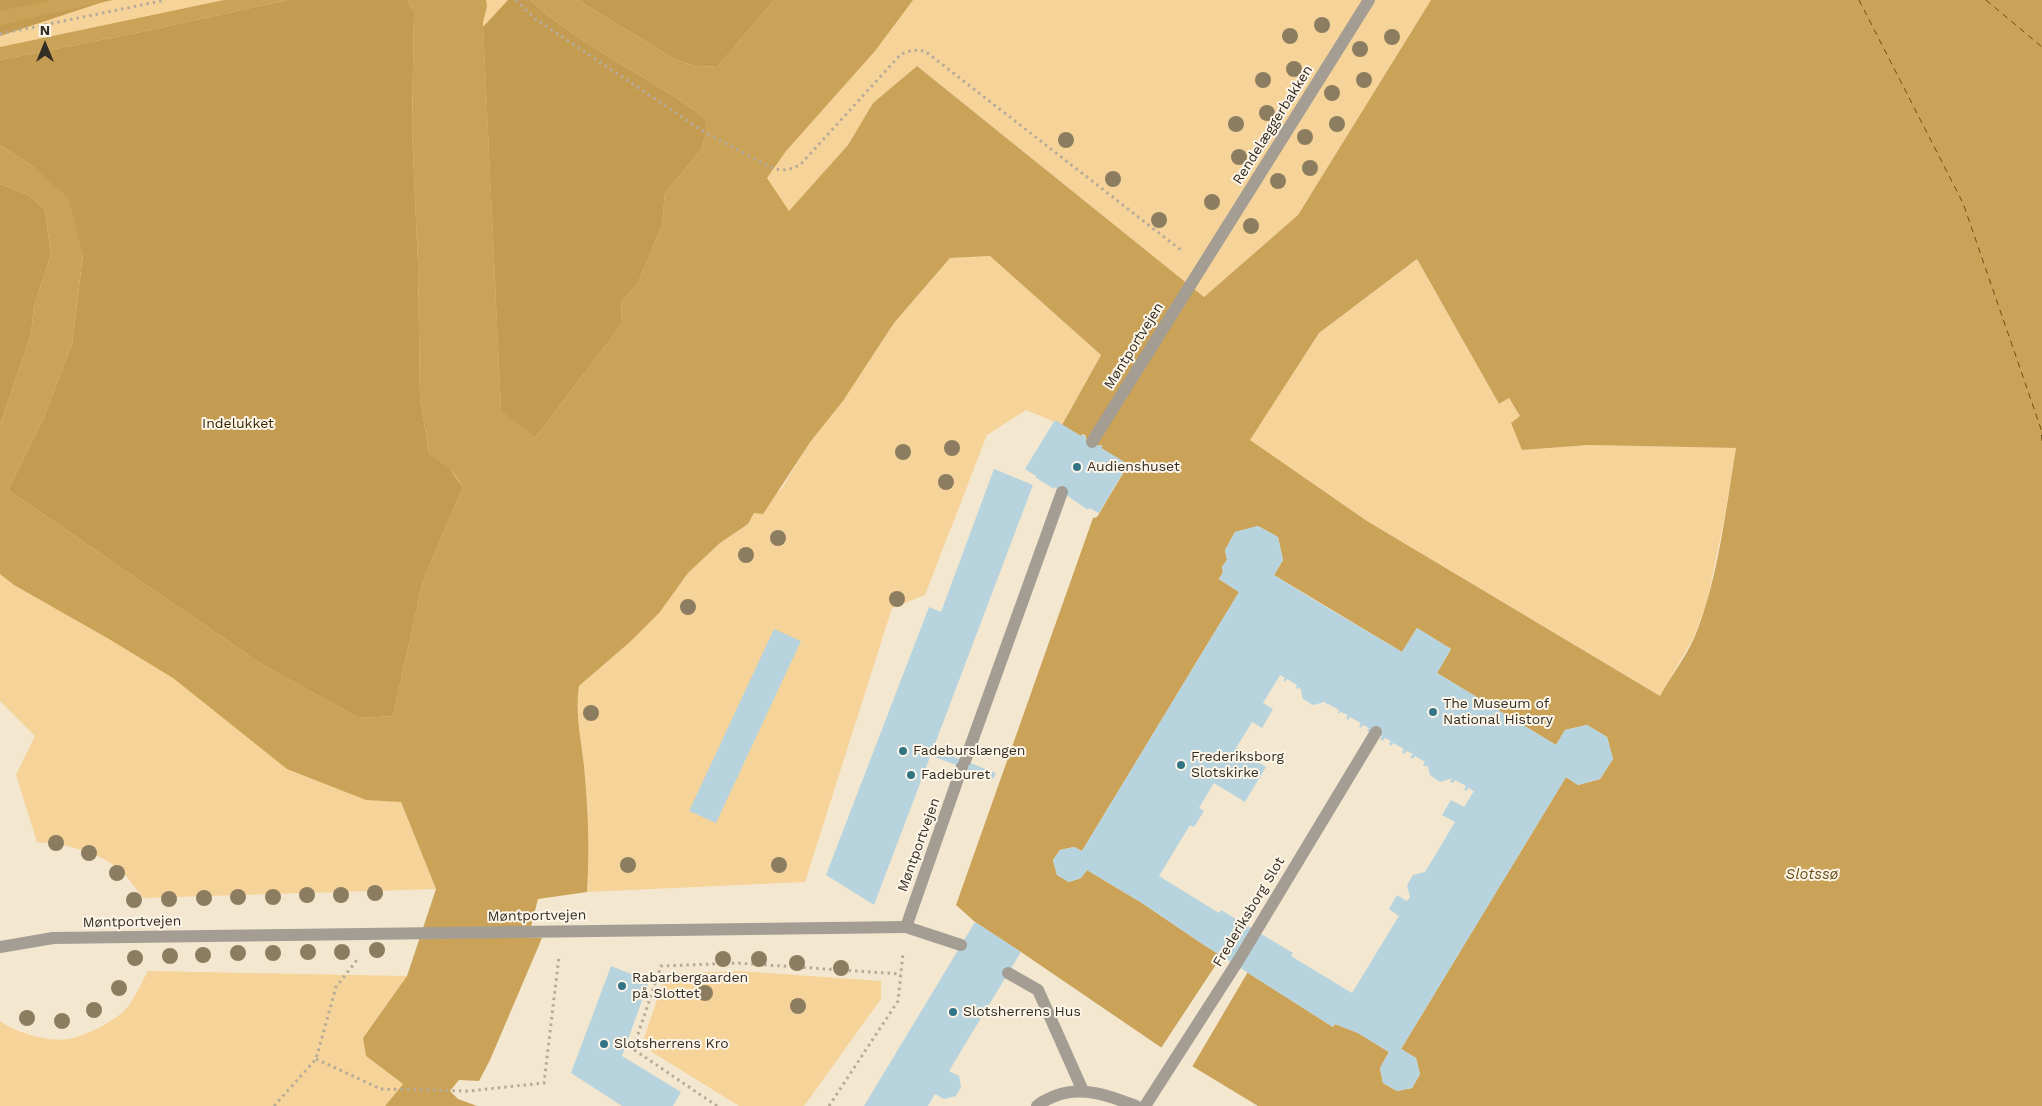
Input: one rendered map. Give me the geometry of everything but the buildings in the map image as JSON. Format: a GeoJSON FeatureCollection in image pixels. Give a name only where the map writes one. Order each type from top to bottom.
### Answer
{"type":"FeatureCollection","features":[{"type":"Feature","properties":{"kind":"street","name":"Rendelæggerbakken"},"geometry":{"type":"LineString","coordinates":[[1203,266],[1369,0]]}},
{"type":"Feature","properties":{"kind":"street","name":"Møntportvejen"},"geometry":{"type":"LineString","coordinates":[[1092,442],[1203,266]]}},
{"type":"Feature","properties":{"kind":"street","name":"Møntportvejen"},"geometry":{"type":"LineString","coordinates":[[0,947],[53,938],[906,927],[1062,492]]}},
{"type":"Feature","properties":{"kind":"street","name":"Frederiksborg Slot"},"geometry":{"type":"LineString","coordinates":[[1145,1106],[1238,961],[1376,732]]}},
{"type":"Feature","properties":{"kind":"street"},"geometry":{"type":"LineString","coordinates":[[906,927],[962,945]]}},
{"type":"Feature","properties":{"kind":"street"},"geometry":{"type":"LineString","coordinates":[[1008,973],[1038,990],[1082,1091]]}},
{"type":"Feature","properties":{"kind":"street"},"geometry":{"type":"LineString","coordinates":[[1037,1106],[1041,1102],[1060,1094],[1082,1091],[1111,1097],[1136,1106]]}},
{"type":"Feature","properties":{"kind":"path"},"geometry":{"type":"LineString","coordinates":[[0,34],[166,0]]}},
{"type":"Feature","properties":{"kind":"path"},"geometry":{"type":"LineString","coordinates":[[516,0],[534,18],[706,133],[774,170],[787,170],[800,165],[901,54],[913,50],[925,51],[1203,266]]}},
{"type":"Feature","properties":{"kind":"path"},"geometry":{"type":"LineString","coordinates":[[829,1106],[898,1001],[906,927]]}},
{"type":"Feature","properties":{"kind":"path"},"geometry":{"type":"LineString","coordinates":[[316,1059],[380,1089],[469,1091],[544,1083],[562,930]]}},
{"type":"Feature","properties":{"kind":"path"},"geometry":{"type":"LineString","coordinates":[[274,1106],[316,1059],[336,987],[376,933]]}},
{"type":"Feature","properties":{"kind":"path"},"geometry":{"type":"LineString","coordinates":[[717,1106],[633,1049],[661,966],[738,963],[901,974]]}},
{"type":"Feature","properties":{"kind":"green space"},"geometry":{"type":"Polygon","coordinates":[[[0,0],[1431,0],[1298,215],[1204,297],[917,66],[873,103],[848,145],[789,212],[766,178],[401,802],[436,889],[143,898],[124,874],[102,858],[71,847],[37,842],[16,775],[35,736],[0,701],[0,0]]]}},
{"type":"Feature","properties":{"kind":"green space"},"geometry":{"type":"Polygon","coordinates":[[[0,0],[109,0],[0,36],[0,0]]]}},
{"type":"Feature","properties":{"kind":"green space","name":"Indelukket"},"geometry":{"type":"Polygon","coordinates":[[[287,0],[407,0],[414,12],[412,130],[418,264],[420,398],[429,453],[448,467],[463,487],[423,581],[393,716],[359,718],[263,665],[8,490],[44,417],[72,344],[83,254],[34,167],[0,145],[0,60],[287,0]]]}},
{"type":"Feature","properties":{"kind":"green space"},"geometry":{"type":"Polygon","coordinates":[[[508,0],[530,0],[571,33],[661,88],[705,118],[707,129],[701,150],[665,193],[662,225],[638,283],[621,302],[622,324],[535,438],[501,411],[483,27],[508,0]]]}},
{"type":"Feature","properties":{"kind":"green space"},"geometry":{"type":"Polygon","coordinates":[[[578,0],[774,0],[718,66],[698,67],[674,59],[578,0]]]}},
{"type":"Feature","properties":{"kind":"green space"},"geometry":{"type":"Polygon","coordinates":[[[0,184],[28,195],[45,210],[51,255],[34,306],[31,334],[0,425],[0,184]]]}},
{"type":"Feature","properties":{"kind":"green space"},"geometry":{"type":"Polygon","coordinates":[[[990,256],[1101,355],[1062,425],[1026,410],[987,435],[925,595],[892,608],[805,882],[587,892],[587,798],[578,716],[579,686],[630,642],[660,612],[688,573],[720,543],[748,524],[754,513],[781,489],[811,441],[843,401],[894,323],[950,258],[990,256]]]}},
{"type":"Feature","properties":{"kind":"green space"},"geometry":{"type":"Polygon","coordinates":[[[1417,259],[1499,404],[1509,398],[1520,416],[1522,450],[1589,445],[1736,448],[1724,521],[1707,602],[1694,637],[1660,696],[1367,521],[1249,440],[1319,333],[1417,259]]]}},
{"type":"Feature","properties":{"kind":"green space"},"geometry":{"type":"Polygon","coordinates":[[[148,971],[407,976],[363,1038],[366,1056],[403,1084],[385,1106],[0,1106],[0,1021],[15,1030],[55,1040],[80,1036],[106,1023],[124,1011],[148,971]]]}},
{"type":"Feature","properties":{"kind":"green space"},"geometry":{"type":"Polygon","coordinates":[[[739,971],[881,981],[881,999],[804,1106],[739,1106],[652,1052],[644,1038],[666,974],[739,971]]]}},
{"type":"Feature","properties":{"kind":"water"},"geometry":{"type":"Polygon","coordinates":[[[53,0],[113,0],[0,25],[0,11],[53,0]]]}},
{"type":"Feature","properties":{"kind":"water"},"geometry":{"type":"Polygon","coordinates":[[[224,0],[287,0],[0,60],[0,47],[224,0]]]}},
{"type":"Feature","properties":{"kind":"water","name":"Slotssø"},"geometry":{"type":"Polygon","coordinates":[[[407,0],[486,0],[487,6],[483,22],[501,410],[535,438],[622,324],[621,302],[638,283],[662,225],[665,193],[701,150],[707,129],[705,118],[661,88],[571,33],[530,0],[578,0],[674,59],[698,67],[718,66],[774,0],[913,0],[875,51],[786,151],[767,178],[789,211],[848,145],[873,103],[917,66],[1204,297],[1298,215],[1431,0],[2042,0],[2042,1106],[1258,1106],[1159,1046],[975,922],[956,905],[1093,518],[1097,517],[1128,465],[1101,448],[1102,446],[1085,438],[1086,436],[1083,434],[1081,436],[1062,425],[1101,355],[990,256],[950,258],[894,323],[843,401],[811,441],[763,514],[754,513],[748,524],[720,543],[688,573],[660,612],[630,642],[579,686],[578,716],[587,797],[587,892],[538,899],[528,938],[542,938],[490,1060],[479,1081],[459,1080],[450,1091],[458,1099],[477,1106],[385,1106],[403,1084],[366,1056],[363,1038],[407,976],[436,889],[401,802],[366,800],[287,769],[173,678],[14,585],[0,574],[0,425],[31,334],[34,306],[51,255],[45,210],[28,195],[0,184],[0,145],[34,167],[68,198],[83,254],[72,344],[44,417],[8,490],[263,665],[359,718],[393,716],[423,581],[463,487],[452,472],[429,453],[420,398],[418,264],[412,130],[414,12],[407,0]],[[1417,259],[1319,333],[1250,440],[1367,521],[1660,696],[1691,644],[1703,615],[1720,544],[1736,448],[1589,445],[1522,450],[1511,423],[1520,416],[1509,398],[1499,404],[1417,259]],[[1258,526],[1235,532],[1225,550],[1227,560],[1222,567],[1223,572],[1219,579],[1239,592],[1082,851],[1074,847],[1060,850],[1053,860],[1057,875],[1069,882],[1081,878],[1087,870],[1142,903],[1333,1027],[1335,1024],[1358,1033],[1389,1052],[1380,1068],[1383,1083],[1397,1091],[1412,1088],[1420,1074],[1416,1058],[1401,1049],[1566,777],[1578,785],[1600,779],[1613,759],[1607,737],[1587,725],[1565,730],[1556,745],[1437,673],[1451,649],[1417,628],[1402,652],[1274,575],[1283,560],[1278,537],[1258,526]]]}},
{"type":"Feature","properties":{"kind":"pier"},"geometry":{"type":"Polygon","coordinates":[[[1223,954],[1249,970],[1192,1067],[1161,1048],[1223,954]]]}},
{"type":"Feature","properties":{"kind":"ferry route"},"geometry":{"type":"LineString","coordinates":[[1859,0],[1963,203],[2041,429],[2042,441]]}},
{"type":"Feature","properties":{"kind":"ferry route"},"geometry":{"type":"LineString","coordinates":[[1986,0],[2042,47]]}},
{"type":"Feature","properties":{"kind":"place","name":"Audienshuset"},"geometry":{"type":"Point","coordinates":[1077,467]}},
{"type":"Feature","properties":{"kind":"place","name":"The Museum of National History"},"geometry":{"type":"Point","coordinates":[1433,712]}},
{"type":"Feature","properties":{"kind":"place","name":"Fadeburslængen"},"geometry":{"type":"Point","coordinates":[903,751]}},
{"type":"Feature","properties":{"kind":"place","name":"Frederiksborg Slotskirke"},"geometry":{"type":"Point","coordinates":[1181,765]}},
{"type":"Feature","properties":{"kind":"place","name":"Fadeburet"},"geometry":{"type":"Point","coordinates":[911,775]}},
{"type":"Feature","properties":{"kind":"place","name":"Rabarbergaarden på Slottet"},"geometry":{"type":"Point","coordinates":[622,986]}},
{"type":"Feature","properties":{"kind":"place","name":"Slotsherrens Hus"},"geometry":{"type":"Point","coordinates":[953,1012]}},
{"type":"Feature","properties":{"kind":"place","name":"Slotsherrens Kro"},"geometry":{"type":"Point","coordinates":[604,1044]}}]}
